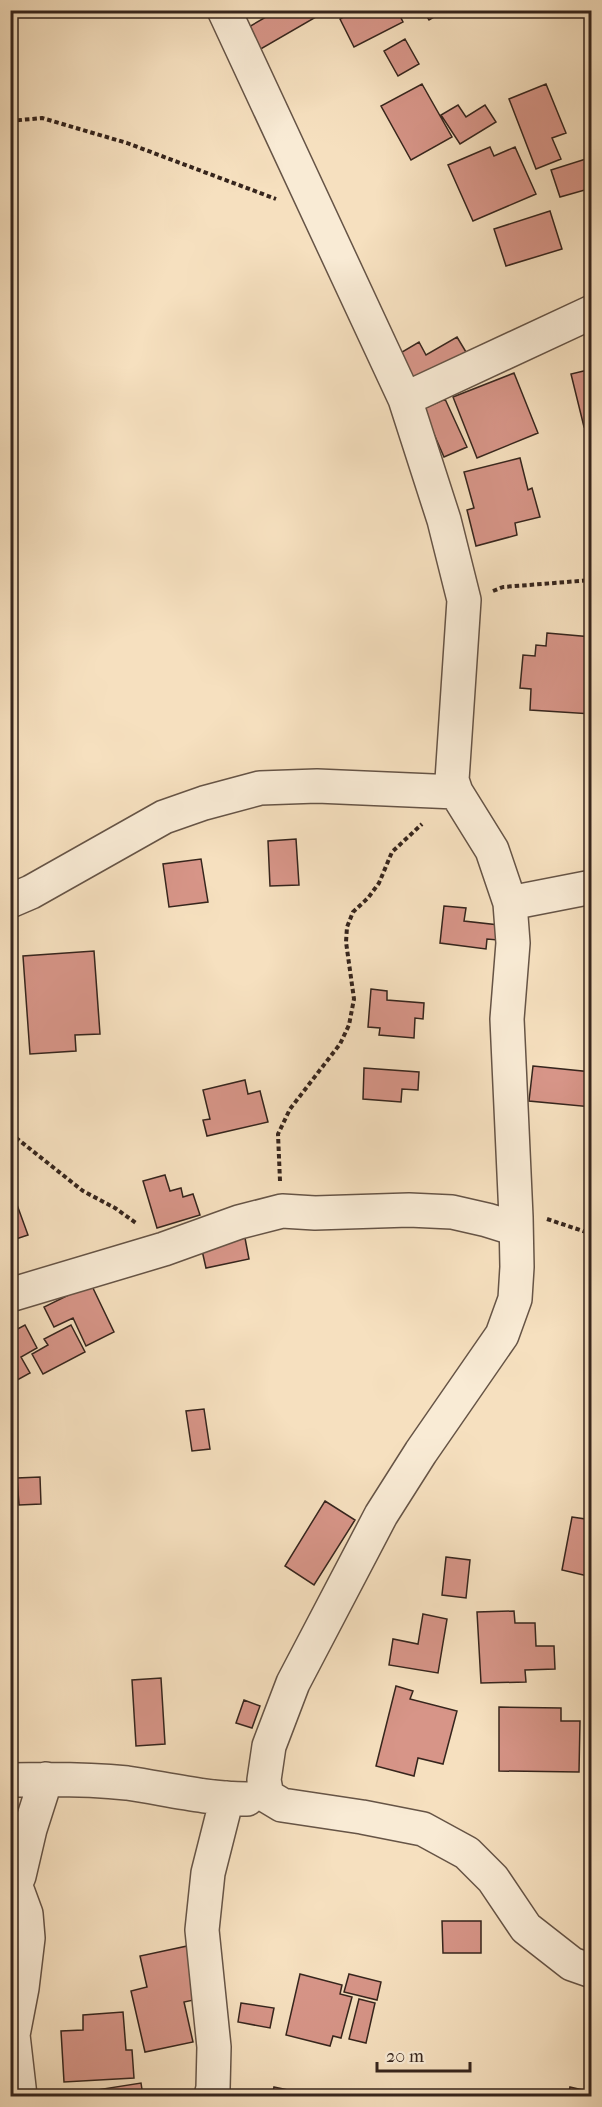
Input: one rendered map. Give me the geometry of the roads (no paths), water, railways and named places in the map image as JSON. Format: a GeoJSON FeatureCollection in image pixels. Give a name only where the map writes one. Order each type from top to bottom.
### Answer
{"type":"FeatureCollection","features":[{"type":"Feature","properties":{"kind":"street"},"geometry":{"type":"LineString","coordinates":[[224,10],[405,399],[444,520],[464,600],[452,780],[447,792]]}},
{"type":"Feature","properties":{"kind":"street"},"geometry":{"type":"LineString","coordinates":[[405,399],[591,312]]}},
{"type":"Feature","properties":{"kind":"street"},"geometry":{"type":"LineString","coordinates":[[10,901],[31,892],[164,817],[204,803],[260,788],[317,786],[447,792],[492,850],[510,903],[513,943],[507,1019],[516,1223],[515,1299],[502,1335],[421,1452],[381,1515],[293,1683],[269,1746],[264,1780],[267,1796]]}},
{"type":"Feature","properties":{"kind":"street"},"geometry":{"type":"LineString","coordinates":[[510,903],[591,887]]}},
{"type":"Feature","properties":{"kind":"street"},"geometry":{"type":"LineString","coordinates":[[10,1295],[164,1249],[239,1222],[282,1211],[315,1213],[410,1210],[452,1212],[487,1220],[516,1223]]}},
{"type":"Feature","properties":{"kind":"street"},"geometry":{"type":"LineString","coordinates":[[10,1780],[46,1779],[124,1783],[227,1798],[251,1799],[267,1796],[282,1805],[423,1829],[467,1853],[494,1880],[526,1928],[572,1964],[591,1971]]}},
{"type":"Feature","properties":{"kind":"street"},"geometry":{"type":"LineString","coordinates":[[20,2097],[14,2035],[28,1938],[24,1906],[13,1886],[19,1876],[30,1829],[46,1779]]}},
{"type":"Feature","properties":{"kind":"street"},"geometry":{"type":"LineString","coordinates":[[211,2097],[214,2047],[202,1930],[208,1873],[227,1798]]}}]}
